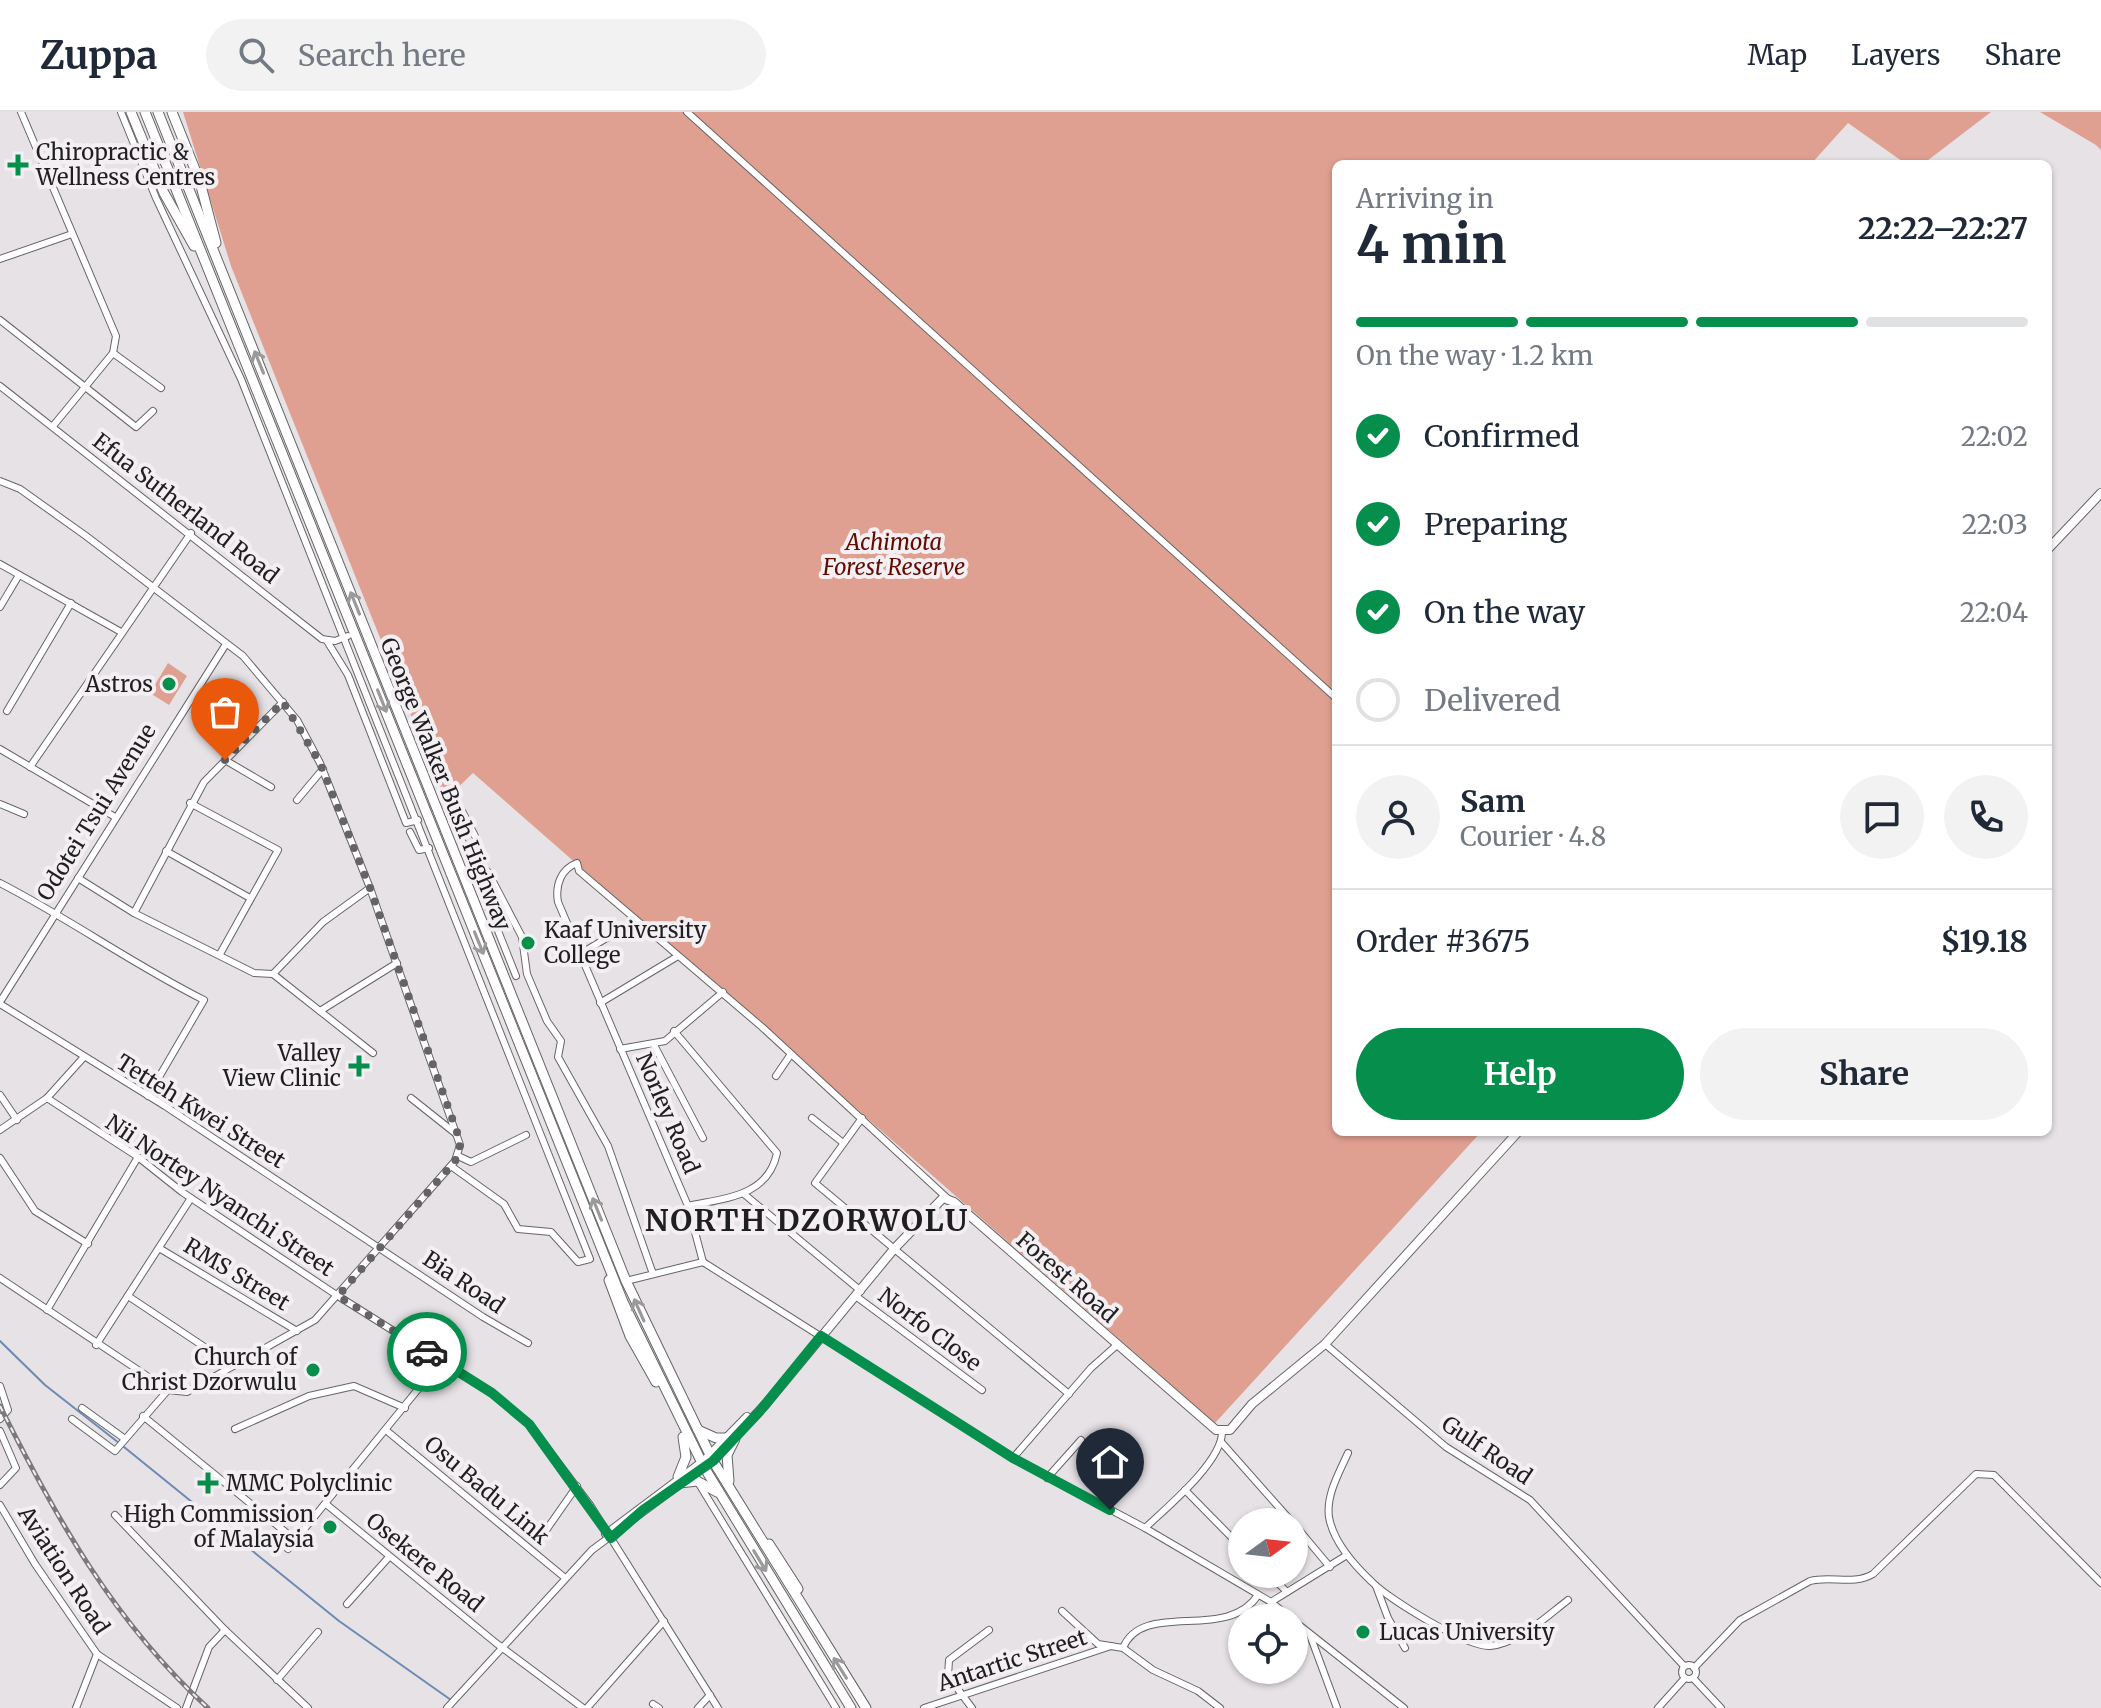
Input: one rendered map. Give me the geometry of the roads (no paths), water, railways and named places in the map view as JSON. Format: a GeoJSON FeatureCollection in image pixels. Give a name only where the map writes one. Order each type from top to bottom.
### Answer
{"type":"FeatureCollection","features":[{"type":"Feature","properties":{"kind":"highway"},"geometry":{"type":"LineString","coordinates":[[131,112],[164,193],[206,265]]}},
{"type":"Feature","properties":{"kind":"highway","name":"George Walker Bush Highway"},"geometry":{"type":"LineString","coordinates":[[145,112],[604,1257],[611,1290],[630,1336],[678,1418],[749,1520],[776,1553],[814,1616],[826,1645],[866,1708]]}},
{"type":"Feature","properties":{"kind":"highway","name":"George Walker Bush Highway"},"geometry":{"type":"LineString","coordinates":[[158,112],[626,1281],[698,1430],[720,1494],[851,1708]]}},
{"type":"Feature","properties":{"kind":"highway"},"geometry":{"type":"LineString","coordinates":[[172,112],[200,182],[225,277]]}},
{"type":"Feature","properties":{"kind":"highway"},"geometry":{"type":"LineString","coordinates":[[678,1418],[686,1457],[679,1480],[697,1481],[720,1494]]}},
{"type":"Feature","properties":{"kind":"highway"},"geometry":{"type":"LineString","coordinates":[[698,1430],[716,1438],[731,1439],[725,1464],[733,1495]]}},
{"type":"Feature","properties":{"kind":"main road"},"geometry":{"type":"LineString","coordinates":[[2052,545],[2101,493]]}},
{"type":"Feature","properties":{"kind":"main road"},"geometry":{"type":"LineString","coordinates":[[1222,1432],[1230,1430],[1252,1404],[1325,1344],[1514,1136]]}},
{"type":"Feature","properties":{"kind":"main road"},"geometry":{"type":"LineString","coordinates":[[707,1461],[771,1395],[935,1204],[947,1198]]}},
{"type":"Feature","properties":{"kind":"main road","name":"Forest Road"},"geometry":{"type":"LineString","coordinates":[[947,1198],[1222,1432]]}},
{"type":"Feature","properties":{"kind":"street"},"geometry":{"type":"LineString","coordinates":[[21,112],[116,336],[113,353],[53,426]]}},
{"type":"Feature","properties":{"kind":"street"},"geometry":{"type":"LineString","coordinates":[[121,112],[156,198],[224,337],[590,1259],[578,1262],[551,1232],[518,1229],[504,1204],[451,1166]]}},
{"type":"Feature","properties":{"kind":"street"},"geometry":{"type":"LineString","coordinates":[[687,112],[1332,694]]}},
{"type":"Feature","properties":{"kind":"street"},"geometry":{"type":"LineString","coordinates":[[0,259],[72,234]]}},
{"type":"Feature","properties":{"kind":"street"},"geometry":{"type":"LineString","coordinates":[[0,320],[136,427],[153,411]]}},
{"type":"Feature","properties":{"kind":"street"},"geometry":{"type":"LineString","coordinates":[[113,353],[161,388]]}},
{"type":"Feature","properties":{"kind":"street","name":"Efua Sutherland Road"},"geometry":{"type":"LineString","coordinates":[[0,386],[327,641]]}},
{"type":"Feature","properties":{"kind":"street"},"geometry":{"type":"LineString","coordinates":[[0,481],[20,489],[154,586],[255,668],[297,720],[323,769],[370,888],[458,1135],[458,1156],[451,1166],[381,1249],[315,1320],[187,1392],[168,1390],[96,1345],[0,1278]]}},
{"type":"Feature","properties":{"kind":"street"},"geometry":{"type":"LineString","coordinates":[[30,767],[191,533]]}},
{"type":"Feature","properties":{"kind":"street"},"geometry":{"type":"LineString","coordinates":[[0,564],[121,632]]}},
{"type":"Feature","properties":{"kind":"street"},"geometry":{"type":"LineString","coordinates":[[0,607],[19,575]]}},
{"type":"Feature","properties":{"kind":"street"},"geometry":{"type":"LineString","coordinates":[[7,711],[71,603]]}},
{"type":"Feature","properties":{"kind":"street"},"geometry":{"type":"LineString","coordinates":[[355,633],[327,641],[343,665],[406,823],[418,820]]}},
{"type":"Feature","properties":{"kind":"street","name":"Odotei Tsui Avenue"},"geometry":{"type":"LineString","coordinates":[[0,1003],[55,911],[226,644]]}},
{"type":"Feature","properties":{"kind":"street"},"geometry":{"type":"LineString","coordinates":[[134,913],[190,803],[225,760],[283,702]]}},
{"type":"Feature","properties":{"kind":"street"},"geometry":{"type":"LineString","coordinates":[[0,749],[115,817]]}},
{"type":"Feature","properties":{"kind":"street"},"geometry":{"type":"LineString","coordinates":[[225,760],[271,787]]}},
{"type":"Feature","properties":{"kind":"street"},"geometry":{"type":"LineString","coordinates":[[297,800],[323,769]]}},
{"type":"Feature","properties":{"kind":"street"},"geometry":{"type":"LineString","coordinates":[[388,780],[399,775]]}},
{"type":"Feature","properties":{"kind":"street"},"geometry":{"type":"LineString","coordinates":[[190,803],[278,850],[220,954]]}},
{"type":"Feature","properties":{"kind":"street"},"geometry":{"type":"LineString","coordinates":[[0,804],[24,814]]}},
{"type":"Feature","properties":{"kind":"street"},"geometry":{"type":"LineString","coordinates":[[475,836],[462,811],[453,811],[451,819],[516,976]]}},
{"type":"Feature","properties":{"kind":"street"},"geometry":{"type":"LineString","coordinates":[[410,832],[419,850],[429,848]]}},
{"type":"Feature","properties":{"kind":"street"},"geometry":{"type":"LineString","coordinates":[[166,851],[250,898]]}},
{"type":"Feature","properties":{"kind":"street","name":"Forest Road"},"geometry":{"type":"LineString","coordinates":[[577,863],[579,871],[723,992],[947,1198]]}},
{"type":"Feature","properties":{"kind":"street","name":"Norley Road"},"geometry":{"type":"LineString","coordinates":[[577,863],[563,872],[557,895],[688,1206],[703,1262]]}},
{"type":"Feature","properties":{"kind":"street"},"geometry":{"type":"LineString","coordinates":[[472,868],[483,867],[488,872],[513,918],[525,948],[527,974],[547,1021],[560,1037],[557,1053],[608,1146],[653,1274]]}},
{"type":"Feature","properties":{"kind":"street"},"geometry":{"type":"LineString","coordinates":[[78,878],[134,913],[254,973],[273,974],[373,1053]]}},
{"type":"Feature","properties":{"kind":"street"},"geometry":{"type":"LineString","coordinates":[[0,883],[55,911],[165,981],[204,1000],[148,1096]]}},
{"type":"Feature","properties":{"kind":"street"},"geometry":{"type":"LineString","coordinates":[[273,974],[323,922],[370,888]]}},
{"type":"Feature","properties":{"kind":"street"},"geometry":{"type":"LineString","coordinates":[[580,954],[635,921]]}},
{"type":"Feature","properties":{"kind":"street"},"geometry":{"type":"LineString","coordinates":[[600,1003],[678,956]]}},
{"type":"Feature","properties":{"kind":"street"},"geometry":{"type":"LineString","coordinates":[[320,1011],[397,963]]}},
{"type":"Feature","properties":{"kind":"street"},"geometry":{"type":"LineString","coordinates":[[505,981],[527,974]]}},
{"type":"Feature","properties":{"kind":"street"},"geometry":{"type":"LineString","coordinates":[[620,1049],[665,1041],[723,992]]}},
{"type":"Feature","properties":{"kind":"street","name":"Tetteh Kwei Street"},"geometry":{"type":"LineString","coordinates":[[0,1003],[381,1249]]}},
{"type":"Feature","properties":{"kind":"street"},"geometry":{"type":"LineString","coordinates":[[674,1031],[777,1153],[762,1183],[744,1194],[688,1206]]}},
{"type":"Feature","properties":{"kind":"street"},"geometry":{"type":"LineString","coordinates":[[654,1045],[703,1138]]}},
{"type":"Feature","properties":{"kind":"street"},"geometry":{"type":"LineString","coordinates":[[776,1076],[791,1054]]}},
{"type":"Feature","properties":{"kind":"street"},"geometry":{"type":"LineString","coordinates":[[0,1130],[47,1098],[83,1058]]}},
{"type":"Feature","properties":{"kind":"street"},"geometry":{"type":"LineString","coordinates":[[0,1095],[17,1120]]}},
{"type":"Feature","properties":{"kind":"street","name":"Nii Nortey Nyanchi Street"},"geometry":{"type":"LineString","coordinates":[[47,1098],[138,1157],[191,1198],[338,1296],[492,1393],[529,1424],[577,1486],[718,1708]]}},
{"type":"Feature","properties":{"kind":"street"},"geometry":{"type":"LineString","coordinates":[[411,1098],[458,1135]]}},
{"type":"Feature","properties":{"kind":"street"},"geometry":{"type":"LineString","coordinates":[[812,1118],[842,1142]]}},
{"type":"Feature","properties":{"kind":"street"},"geometry":{"type":"LineString","coordinates":[[862,1118],[815,1183],[1069,1394]]}},
{"type":"Feature","properties":{"kind":"street"},"geometry":{"type":"LineString","coordinates":[[458,1156],[471,1162],[526,1135]]}},
{"type":"Feature","properties":{"kind":"street"},"geometry":{"type":"LineString","coordinates":[[47,1310],[138,1157]]}},
{"type":"Feature","properties":{"kind":"street"},"geometry":{"type":"LineString","coordinates":[[0,1158],[35,1211],[88,1244]]}},
{"type":"Feature","properties":{"kind":"street","name":"Norfo Close"},"geometry":{"type":"LineString","coordinates":[[744,1194],[859,1294],[982,1390]]}},
{"type":"Feature","properties":{"kind":"street"},"geometry":{"type":"LineString","coordinates":[[96,1345],[191,1198]]}},
{"type":"Feature","properties":{"kind":"street","name":"RMS Street"},"geometry":{"type":"LineString","coordinates":[[159,1248],[297,1331]]}},
{"type":"Feature","properties":{"kind":"street","name":"Bia Road"},"geometry":{"type":"LineString","coordinates":[[381,1249],[528,1343]]}},
{"type":"Feature","properties":{"kind":"street"},"geometry":{"type":"LineString","coordinates":[[626,1281],[703,1262],[1013,1458],[1145,1528],[1273,1604]]}},
{"type":"Feature","properties":{"kind":"street"},"geometry":{"type":"LineString","coordinates":[[128,1296],[233,1366]]}},
{"type":"Feature","properties":{"kind":"street","name":"Gulf Road"},"geometry":{"type":"LineString","coordinates":[[1325,1344],[1446,1447],[1530,1500],[1684,1666]]}},
{"type":"Feature","properties":{"kind":"street"},"geometry":{"type":"LineString","coordinates":[[1013,1458],[1117,1345]]}},
{"type":"Feature","properties":{"kind":"street"},"geometry":{"type":"LineString","coordinates":[[288,1549],[441,1361]]}},
{"type":"Feature","properties":{"kind":"street"},"geometry":{"type":"LineString","coordinates":[[0,1386],[8,1410],[0,1419]]}},
{"type":"Feature","properties":{"kind":"street"},"geometry":{"type":"LineString","coordinates":[[235,1429],[309,1396],[354,1386],[405,1408]]}},
{"type":"Feature","properties":{"kind":"street"},"geometry":{"type":"LineString","coordinates":[[72,1419],[115,1451],[168,1390]]}},
{"type":"Feature","properties":{"kind":"street"},"geometry":{"type":"LineString","coordinates":[[82,1408],[121,1444]]}},
{"type":"Feature","properties":{"kind":"street"},"geometry":{"type":"LineString","coordinates":[[143,1416],[294,1539]]}},
{"type":"Feature","properties":{"kind":"street"},"geometry":{"type":"LineString","coordinates":[[0,1431],[16,1468],[0,1485]]}},
{"type":"Feature","properties":{"kind":"street","name":"Osu Badu Link"},"geometry":{"type":"LineString","coordinates":[[387,1431],[564,1577]]}},
{"type":"Feature","properties":{"kind":"street"},"geometry":{"type":"LineString","coordinates":[[1145,1528],[1185,1490],[1222,1443],[1222,1432]]}},
{"type":"Feature","properties":{"kind":"street"},"geometry":{"type":"LineString","coordinates":[[1047,1478],[1081,1440]]}},
{"type":"Feature","properties":{"kind":"street"},"geometry":{"type":"LineString","coordinates":[[1222,1443],[1280,1508]]}},
{"type":"Feature","properties":{"kind":"street"},"geometry":{"type":"LineString","coordinates":[[1348,1453],[1328,1505],[1334,1533],[1347,1555],[1376,1586],[1431,1621],[1485,1646],[1501,1644],[1526,1631],[1568,1600]]}},
{"type":"Feature","properties":{"kind":"street"},"geometry":{"type":"LineString","coordinates":[[449,1705],[564,1577],[609,1535],[707,1461]]}},
{"type":"Feature","properties":{"kind":"street"},"geometry":{"type":"LineString","coordinates":[[1693,1678],[1694,1668],[1740,1620],[1810,1581],[1821,1578],[1850,1582],[1873,1574],[1976,1474],[1994,1475],[2101,1583]]}},
{"type":"Feature","properties":{"kind":"street"},"geometry":{"type":"LineString","coordinates":[[697,1481],[836,1708]]}},
{"type":"Feature","properties":{"kind":"street"},"geometry":{"type":"LineString","coordinates":[[542,1536],[577,1486]]}},
{"type":"Feature","properties":{"kind":"street"},"geometry":{"type":"LineString","coordinates":[[1185,1490],[1228,1534]]}},
{"type":"Feature","properties":{"kind":"street","name":"Osekere Road"},"geometry":{"type":"LineString","coordinates":[[326,1504],[501,1646],[585,1708]]}},
{"type":"Feature","properties":{"kind":"street","name":"Aviation Road"},"geometry":{"type":"LineString","coordinates":[[0,1505],[35,1564],[97,1654],[177,1708]]}},
{"type":"Feature","properties":{"kind":"street"},"geometry":{"type":"LineString","coordinates":[[115,1515],[225,1630],[308,1708]]}},
{"type":"Feature","properties":{"kind":"street"},"geometry":{"type":"LineString","coordinates":[[1308,1541],[1330,1567]]}},
{"type":"Feature","properties":{"kind":"street"},"geometry":{"type":"LineString","coordinates":[[1271,1602],[1347,1555]]}},
{"type":"Feature","properties":{"kind":"street"},"geometry":{"type":"LineString","coordinates":[[347,1604],[389,1557]]}},
{"type":"Feature","properties":{"kind":"street"},"geometry":{"type":"LineString","coordinates":[[1376,1586],[1388,1618],[1405,1648]]}},
{"type":"Feature","properties":{"kind":"street"},"geometry":{"type":"LineString","coordinates":[[1283,1588],[1287,1592]]}},
{"type":"Feature","properties":{"kind":"street"},"geometry":{"type":"LineString","coordinates":[[1123,1648],[1129,1635],[1142,1628],[1160,1622],[1192,1624],[1243,1612],[1258,1595]]}},
{"type":"Feature","properties":{"kind":"street"},"geometry":{"type":"LineString","coordinates":[[1062,1611],[1098,1644],[1123,1648],[1153,1670],[1185,1683],[1220,1708]]}},
{"type":"Feature","properties":{"kind":"street"},"geometry":{"type":"LineString","coordinates":[[585,1708],[664,1621]]}},
{"type":"Feature","properties":{"kind":"street"},"geometry":{"type":"LineString","coordinates":[[186,1708],[209,1647],[225,1630]]}},
{"type":"Feature","properties":{"kind":"street"},"geometry":{"type":"LineString","coordinates":[[972,1708],[948,1676],[949,1660],[989,1630]]}},
{"type":"Feature","properties":{"kind":"street"},"geometry":{"type":"LineString","coordinates":[[277,1680],[318,1632]]}},
{"type":"Feature","properties":{"kind":"street"},"geometry":{"type":"LineString","coordinates":[[1308,1632],[1337,1708]]}},
{"type":"Feature","properties":{"kind":"street"},"geometry":{"type":"LineString","coordinates":[[1308,1632],[1404,1708]]}},
{"type":"Feature","properties":{"kind":"street","name":"Antartic Street"},"geometry":{"type":"LineString","coordinates":[[924,1708],[1111,1646]]}},
{"type":"Feature","properties":{"kind":"street"},"geometry":{"type":"LineString","coordinates":[[76,1708],[97,1654]]}},
{"type":"Feature","properties":{"kind":"street"},"geometry":{"type":"LineString","coordinates":[[1685,1678],[1682,1672],[1684,1666],[1694,1668]]}},
{"type":"Feature","properties":{"kind":"street"},"geometry":{"type":"LineString","coordinates":[[1658,1708],[1685,1678],[1693,1678],[1721,1708]]}},
{"type":"Feature","properties":{"kind":"street"},"geometry":{"type":"LineString","coordinates":[[698,1708],[710,1695]]}},
{"type":"Feature","properties":{"kind":"waterway"},"geometry":{"type":"LineString","coordinates":[[0,1341],[45,1385],[119,1443]]}},
{"type":"Feature","properties":{"kind":"waterway"},"geometry":{"type":"LineString","coordinates":[[124,1447],[339,1621],[451,1700]]}},
{"type":"Feature","properties":{"kind":"railway"},"geometry":{"type":"LineString","coordinates":[[0,1406],[43,1488],[90,1567],[144,1640],[208,1708]]}},
{"type":"Feature","properties":{"kind":"place","name":"Chiropractic & Wellness Centres"},"geometry":{"type":"Point","coordinates":[18,165]}},
{"type":"Feature","properties":{"kind":"place","name":"Astros"},"geometry":{"type":"Point","coordinates":[169,684]}},
{"type":"Feature","properties":{"kind":"place","name":"Kaaf University College"},"geometry":{"type":"Point","coordinates":[528,943]}},
{"type":"Feature","properties":{"kind":"place","name":"Valley View Clinic"},"geometry":{"type":"Point","coordinates":[359,1066]}},
{"type":"Feature","properties":{"kind":"place","name":"Church of Christ Dzorwulu"},"geometry":{"type":"Point","coordinates":[313,1370]}},
{"type":"Feature","properties":{"kind":"place","name":"MMC Polyclinic"},"geometry":{"type":"Point","coordinates":[208,1483]}},
{"type":"Feature","properties":{"kind":"place","name":"High Commission of Malaysia"},"geometry":{"type":"Point","coordinates":[330,1527]}},
{"type":"Feature","properties":{"kind":"place","name":"Lucas University"},"geometry":{"type":"Point","coordinates":[1363,1632]}},
{"type":"Feature","properties":{"kind":"district","name":"NORTH DZORWOLU"},"geometry":{"type":"Point","coordinates":[807,1220]}},
{"type":"Feature","properties":{"kind":"park label","name":"Achimota Forest Reserve"},"geometry":{"type":"Point","coordinates":[894,554]}}]}
